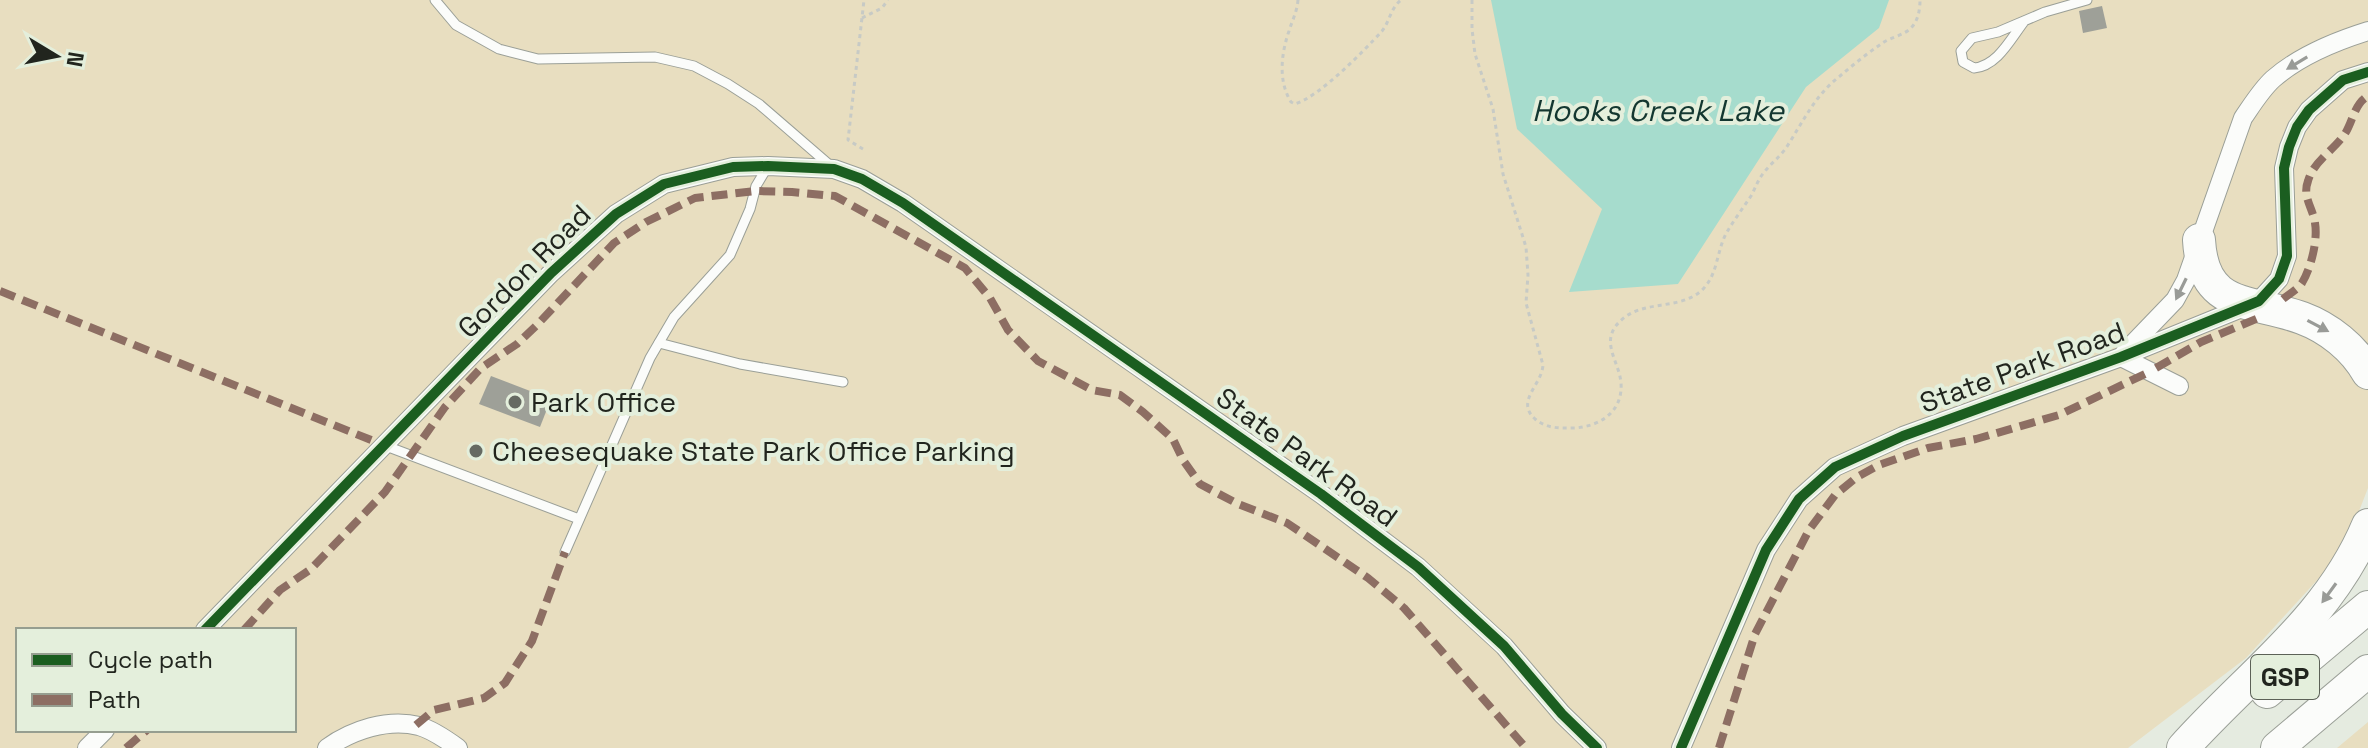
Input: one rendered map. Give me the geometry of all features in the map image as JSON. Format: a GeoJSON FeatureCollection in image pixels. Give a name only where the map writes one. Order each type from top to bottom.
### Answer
{"type":"FeatureCollection","features":[{"type":"Feature","properties":{"kind":"highway"},"geometry":{"type":"LineString","coordinates":[[2199,240],[2202,266],[2207,277],[2229,297],[2300,317],[2324,328],[2347,346],[2368,373]]}},
{"type":"Feature","properties":{"kind":"highway"},"geometry":{"type":"LineString","coordinates":[[2183,748],[2307,621],[2349,563],[2368,525]]}},
{"type":"Feature","properties":{"kind":"highway","name":"GSP"},"geometry":{"type":"LineString","coordinates":[[2203,748],[2368,607]]}},
{"type":"Feature","properties":{"kind":"highway","name":"GSP"},"geometry":{"type":"LineString","coordinates":[[2277,748],[2368,671]]}},
{"type":"Feature","properties":{"kind":"street","name":"State Park Road"},"geometry":{"type":"LineString","coordinates":[[2121,357],[2175,300],[2186,280],[2243,118],[2258,96],[2273,79],[2295,63],[2331,44],[2368,31]]}},
{"type":"Feature","properties":{"kind":"street","name":"State Park Road"},"geometry":{"type":"LineString","coordinates":[[1665,748],[1683,743],[1766,550],[1799,499],[1835,467],[1903,436],[2121,357],[2251,305],[2266,294],[2279,279],[2287,256],[2284,168],[2297,127],[2309,110],[2343,80],[2368,72]]}},
{"type":"Feature","properties":{"kind":"street","name":"Gordon Road"},"geometry":{"type":"LineString","coordinates":[[207,628],[551,273],[616,214],[664,184],[733,167],[834,169],[862,179],[958,242]]}},
{"type":"Feature","properties":{"kind":"street","name":"State Park Road"},"geometry":{"type":"LineString","coordinates":[[958,242],[1321,494],[1418,567],[1504,646],[1562,714],[1597,748]]}},
{"type":"Feature","properties":{"kind":"street"},"geometry":{"type":"LineString","coordinates":[[2121,357],[2179,386]]}},
{"type":"Feature","properties":{"kind":"street"},"geometry":{"type":"LineString","coordinates":[[327,748],[342,737],[365,729],[396,724],[416,725],[429,730],[458,748]]}},
{"type":"Feature","properties":{"kind":"street"},"geometry":{"type":"LineString","coordinates":[[87,748],[103,732]]}},
{"type":"Feature","properties":{"kind":"lane"},"geometry":{"type":"LineString","coordinates":[[435,0],[456,25],[499,49],[538,59],[655,57],[694,66],[759,104],[834,169]]}},
{"type":"Feature","properties":{"kind":"lane"},"geometry":{"type":"LineString","coordinates":[[2023,23],[1988,65],[1974,68],[1963,62],[1961,51],[1972,38],[2087,0]]}},
{"type":"Feature","properties":{"kind":"lane"},"geometry":{"type":"LineString","coordinates":[[565,552],[644,371],[674,317],[730,255],[750,209],[756,186],[768,166]]}},
{"type":"Feature","properties":{"kind":"lane"},"geometry":{"type":"LineString","coordinates":[[659,343],[740,364],[843,382]]}},
{"type":"Feature","properties":{"kind":"lane"},"geometry":{"type":"LineString","coordinates":[[386,446],[579,519]]}},
{"type":"Feature","properties":{"kind":"path"},"geometry":{"type":"LineString","coordinates":[[863,149],[848,140],[864,0]]}},
{"type":"Feature","properties":{"kind":"path"},"geometry":{"type":"LineString","coordinates":[[862,18],[882,8],[888,0]]}},
{"type":"Feature","properties":{"kind":"path"},"geometry":{"type":"LineString","coordinates":[[1298,0],[1283,59],[1285,91],[1295,104],[1313,95],[1372,40],[1386,25],[1392,9],[1401,0]]}},
{"type":"Feature","properties":{"kind":"path"},"geometry":{"type":"LineString","coordinates":[[1472,0],[1475,54],[1493,109],[1503,174],[1526,247],[1526,303],[1543,365],[1543,372],[1526,406],[1542,424],[1564,428],[1599,423],[1615,409],[1621,384],[1611,351],[1611,340],[1623,318],[1632,312],[1684,300],[1703,290],[1710,280],[1727,232],[1761,176],[1786,147],[1811,106],[1831,83],[1884,42],[1912,27],[1920,0]]}},
{"type":"Feature","properties":{"kind":"shaded area"},"geometry":{"type":"Polygon","coordinates":[[[0,0],[2368,0],[2368,488],[2349,537],[2330,566],[2246,658],[2128,748],[0,748],[0,0]]]}},
{"type":"Feature","properties":{"kind":"shaded area"},"geometry":{"type":"Polygon","coordinates":[[[2368,722],[2368,748],[2337,748],[2368,722]]]}},
{"type":"Feature","properties":{"kind":"water","name":"Hooks Creek Lake"},"geometry":{"type":"Polygon","coordinates":[[[1491,0],[1889,0],[1879,28],[1806,87],[1678,284],[1569,292],[1602,209],[1517,129],[1491,0]]]}},
{"type":"Feature","properties":{"kind":"building"},"geometry":{"type":"Polygon","coordinates":[[[2102,6],[2107,28],[2083,33],[2079,11],[2102,6]]]}},
{"type":"Feature","properties":{"kind":"building","name":"Park Office"},"geometry":{"type":"Polygon","coordinates":[[[491,376],[551,399],[540,427],[479,404],[491,376]]]}},
{"type":"Feature","properties":{"kind":"marked path"},"geometry":{"type":"LineString","coordinates":[[2283,299],[2302,283],[2313,254],[2315,223],[2306,192],[2311,174],[2341,138],[2357,107],[2368,96]]}},
{"type":"Feature","properties":{"kind":"marked path"},"geometry":{"type":"LineString","coordinates":[[246,628],[280,590],[311,569],[385,492],[445,407],[481,368],[517,344],[614,243],[646,222],[695,198],[755,191],[835,196],[965,268],[990,298],[1008,330],[1038,361],[1092,390],[1120,395],[1143,412],[1173,439],[1200,484],[1238,504],[1287,523],[1368,578],[1404,608],[1526,748]]}},
{"type":"Feature","properties":{"kind":"marked path"},"geometry":{"type":"LineString","coordinates":[[0,291],[386,446]]}},
{"type":"Feature","properties":{"kind":"marked path"},"geometry":{"type":"LineString","coordinates":[[2156,368],[2201,342],[2261,317]]}},
{"type":"Feature","properties":{"kind":"marked path"},"geometry":{"type":"LineString","coordinates":[[1719,748],[1755,634],[1809,530],[1835,495],[1857,477],[1879,465],[1928,448],[1976,439],[2059,415],[2145,374]]}},
{"type":"Feature","properties":{"kind":"marked path"},"geometry":{"type":"LineString","coordinates":[[416,725],[434,710],[484,698],[505,683],[532,641],[565,552]]}},
{"type":"Feature","properties":{"kind":"marked path"},"geometry":{"type":"LineString","coordinates":[[126,748],[145,732]]}},
{"type":"Feature","properties":{"kind":"cycle path"},"geometry":{"type":"LineString","coordinates":[[1681,748],[1766,550],[1799,499],[1835,467],[1903,436],[2121,357],[2259,301],[2279,279],[2287,256],[2284,168],[2297,127],[2309,110],[2343,80],[2368,72]]}},
{"type":"Feature","properties":{"kind":"cycle path"},"geometry":{"type":"LineString","coordinates":[[207,628],[551,273],[616,214],[664,184],[733,167],[834,169],[862,179],[903,203],[1321,494],[1418,567],[1504,646],[1562,714],[1597,748]]}},
{"type":"Feature","properties":{"kind":"place","name":"Park Office"},"geometry":{"type":"Point","coordinates":[515,402]}},
{"type":"Feature","properties":{"kind":"place","name":"Cheesequake State Park Office Parking"},"geometry":{"type":"Point","coordinates":[476,451]}}]}
